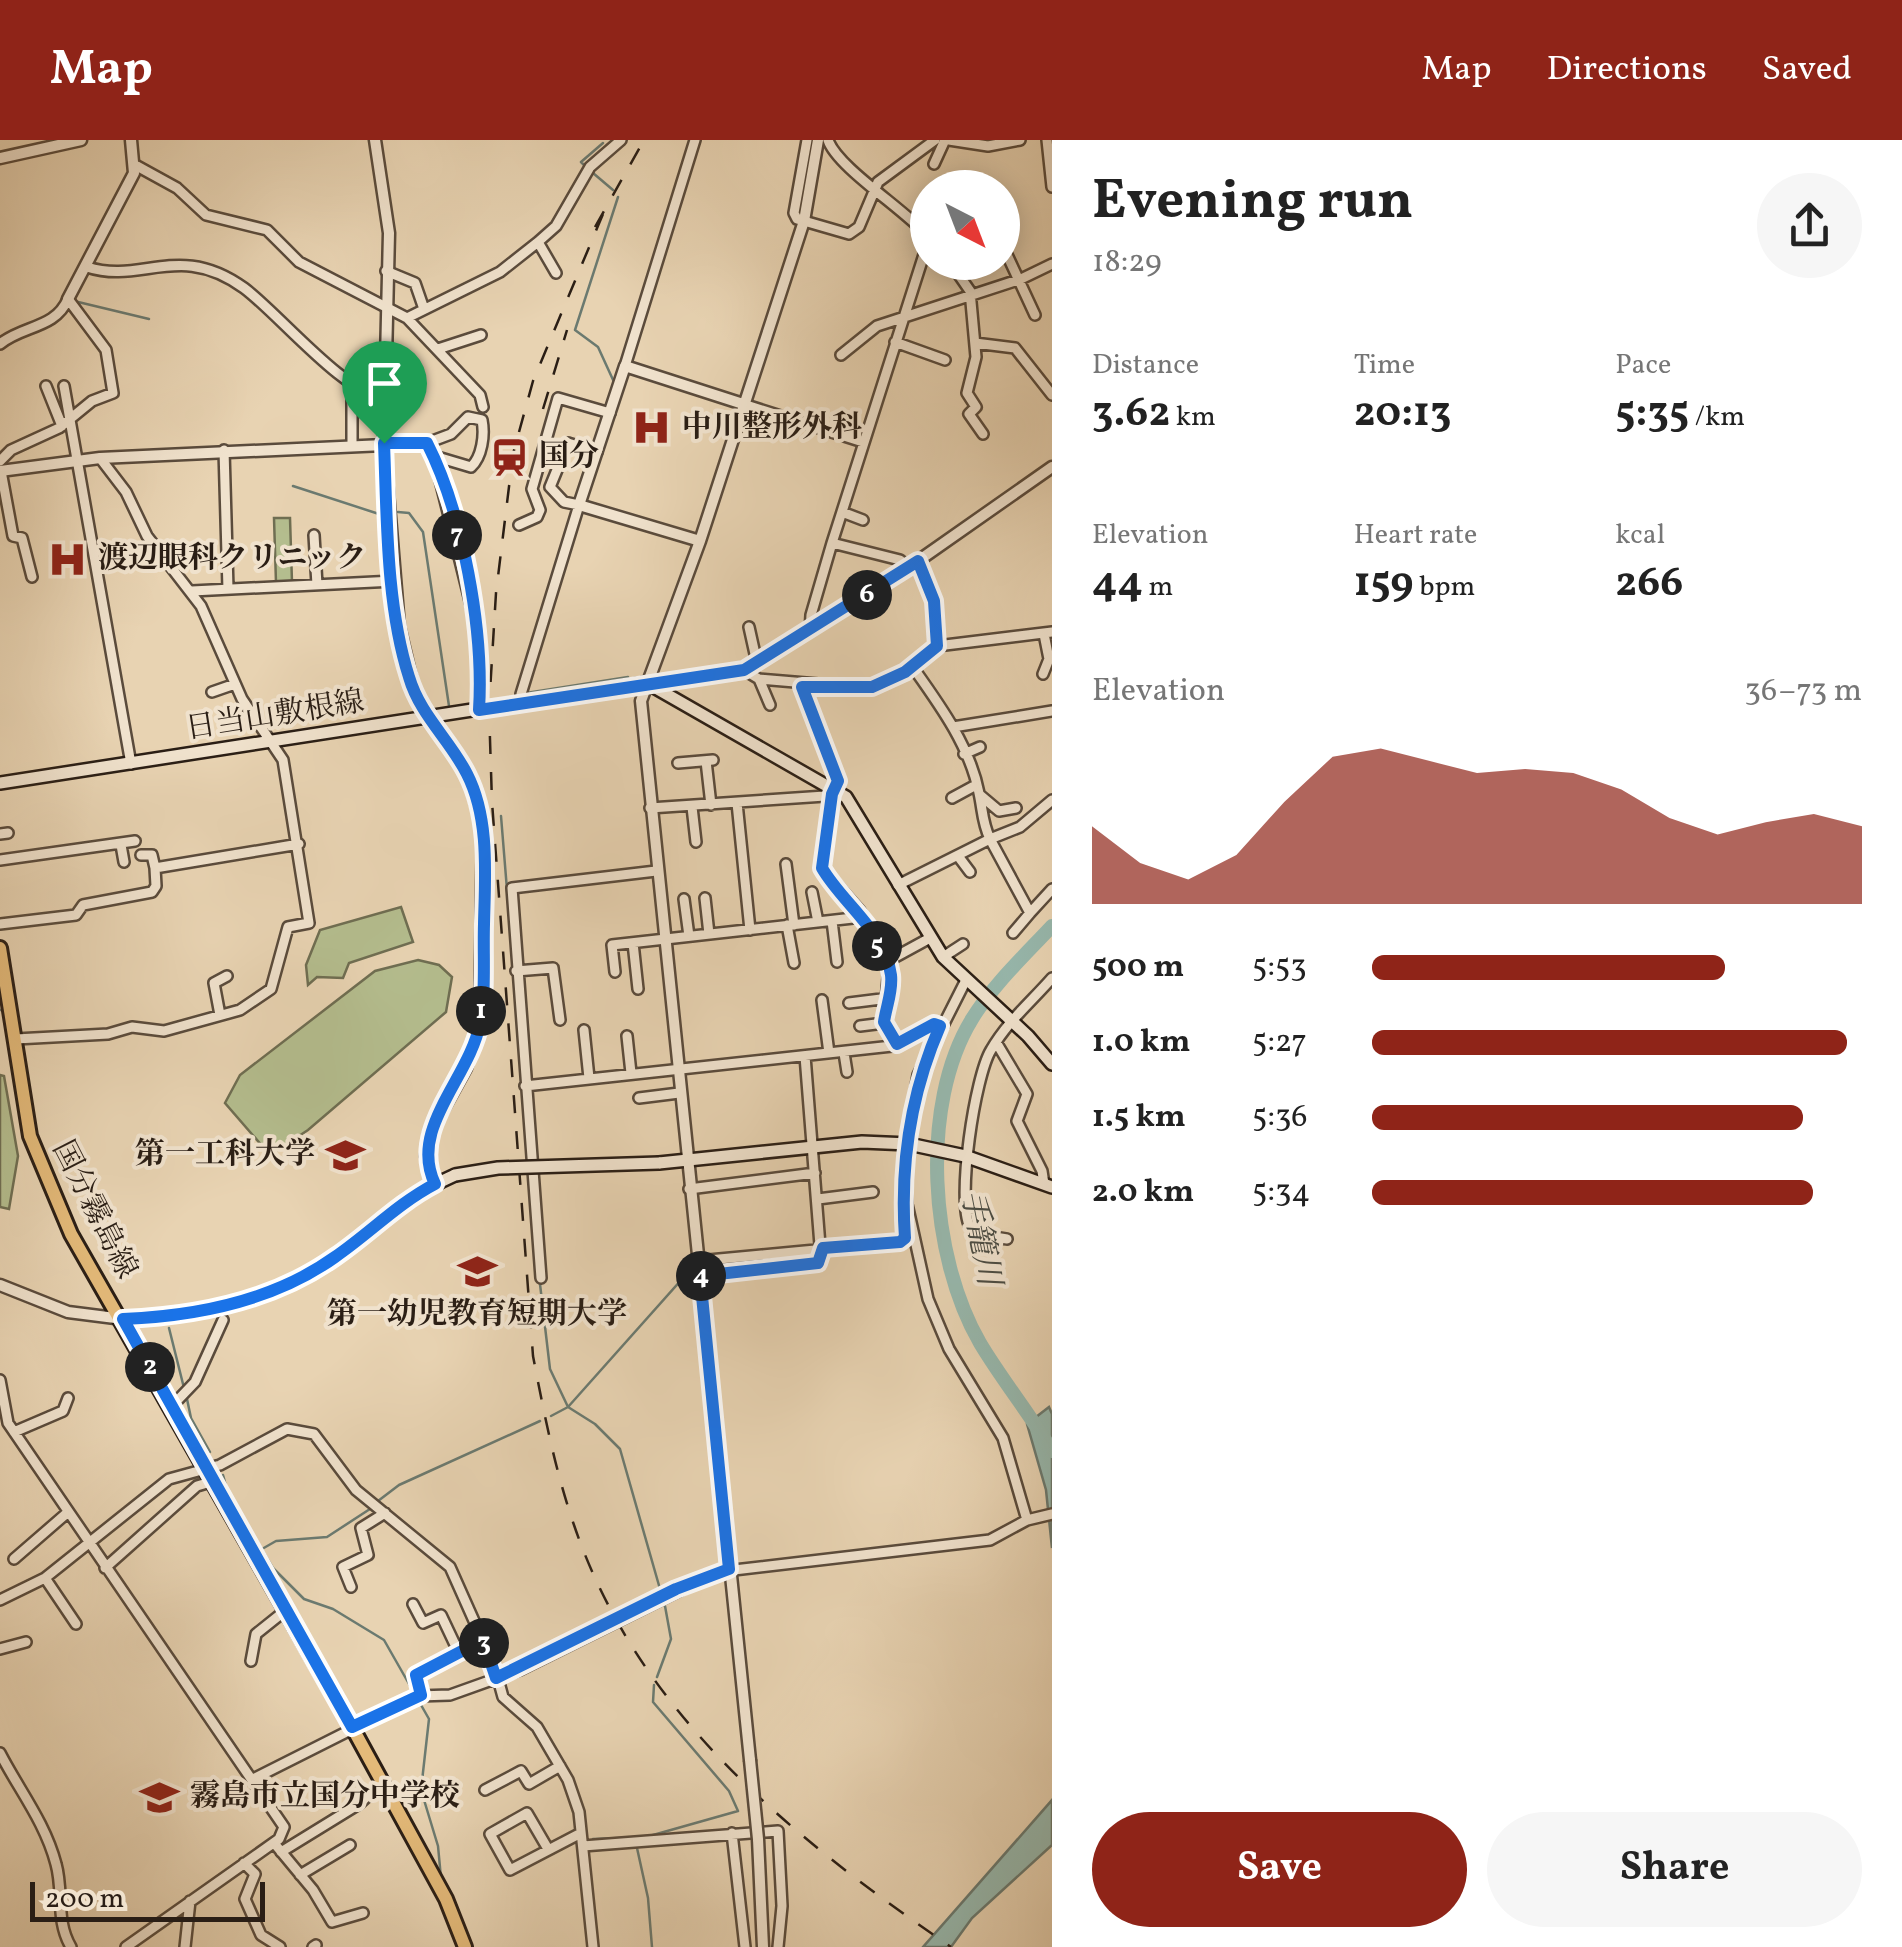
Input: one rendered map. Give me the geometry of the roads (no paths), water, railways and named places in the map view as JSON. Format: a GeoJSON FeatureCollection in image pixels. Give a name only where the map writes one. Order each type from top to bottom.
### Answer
{"type":"FeatureCollection","features":[{"type":"Feature","properties":{"kind":"main road","name":"日当山敷根線"},"geometry":{"type":"LineString","coordinates":[[0,783],[647,683]]}},
{"type":"Feature","properties":{"kind":"main road"},"geometry":{"type":"LineString","coordinates":[[647,683],[835,790],[860,818],[943,957],[1052,1064]]}},
{"type":"Feature","properties":{"kind":"main road","name":"国分霧島線"},"geometry":{"type":"LineString","coordinates":[[0,948],[6,1016],[16,1040],[30,1136],[71,1234],[123,1319],[352,1727],[446,1899],[465,1947]]}},
{"type":"Feature","properties":{"kind":"main road"},"geometry":{"type":"LineString","coordinates":[[123,1319],[230,1304],[269,1293],[336,1256],[402,1202],[455,1176],[498,1168],[660,1163],[862,1142],[908,1144],[967,1157],[1048,1186]]}},
{"type":"Feature","properties":{"kind":"street"},"geometry":{"type":"LineString","coordinates":[[0,158],[81,140]]}},
{"type":"Feature","properties":{"kind":"street"},"geometry":{"type":"LineString","coordinates":[[0,344],[62,314],[137,166],[131,140]]}},
{"type":"Feature","properties":{"kind":"street"},"geometry":{"type":"LineString","coordinates":[[376,140],[386,197],[384,443],[394,581],[408,674],[428,718],[469,777],[483,830],[480,1022],[466,1068],[429,1135],[426,1156],[435,1184]]}},
{"type":"Feature","properties":{"kind":"street"},"geometry":{"type":"LineString","coordinates":[[407,318],[500,272],[538,242],[556,226],[590,167],[620,140]]}},
{"type":"Feature","properties":{"kind":"street"},"geometry":{"type":"LineString","coordinates":[[523,704],[522,694],[579,506],[696,140]]}},
{"type":"Feature","properties":{"kind":"street"},"geometry":{"type":"LineString","coordinates":[[807,140],[794,213],[804,221],[855,232],[874,186],[935,140]]}},
{"type":"Feature","properties":{"kind":"street"},"geometry":{"type":"LineString","coordinates":[[934,164],[947,140],[988,146],[1020,140]]}},
{"type":"Feature","properties":{"kind":"street"},"geometry":{"type":"LineString","coordinates":[[1047,140],[1052,187]]}},
{"type":"Feature","properties":{"kind":"street"},"geometry":{"type":"LineString","coordinates":[[762,1947],[758,1839],[678,1093],[642,701],[700,542],[804,221],[821,142]]}},
{"type":"Feature","properties":{"kind":"street"},"geometry":{"type":"LineString","coordinates":[[821,142],[910,221]]}},
{"type":"Feature","properties":{"kind":"street"},"geometry":{"type":"LineString","coordinates":[[137,166],[177,188],[206,215],[266,230],[299,262],[407,318],[480,395],[482,407]]}},
{"type":"Feature","properties":{"kind":"street"},"geometry":{"type":"LineString","coordinates":[[538,242],[556,273]]}},
{"type":"Feature","properties":{"kind":"street"},"geometry":{"type":"LineString","coordinates":[[87,267],[101,270],[178,263],[220,275],[242,286],[350,382],[372,396],[383,396]]}},
{"type":"Feature","properties":{"kind":"street"},"geometry":{"type":"LineString","coordinates":[[841,355],[873,328],[903,315],[1021,279],[1052,264]]}},
{"type":"Feature","properties":{"kind":"street"},"geometry":{"type":"LineString","coordinates":[[386,271],[415,283],[424,309]]}},
{"type":"Feature","properties":{"kind":"street"},"geometry":{"type":"LineString","coordinates":[[1021,279],[1018,282],[1035,315]]}},
{"type":"Feature","properties":{"kind":"street"},"geometry":{"type":"LineString","coordinates":[[810,631],[810,615],[915,280]]}},
{"type":"Feature","properties":{"kind":"street"},"geometry":{"type":"LineString","coordinates":[[964,280],[968,286],[975,365],[966,393],[976,407],[970,414],[983,434]]}},
{"type":"Feature","properties":{"kind":"street"},"geometry":{"type":"LineString","coordinates":[[0,461],[30,439],[67,423],[92,402],[114,393],[106,350],[68,299]]}},
{"type":"Feature","properties":{"kind":"street"},"geometry":{"type":"LineString","coordinates":[[438,349],[481,336]]}},
{"type":"Feature","properties":{"kind":"street"},"geometry":{"type":"LineString","coordinates":[[895,342],[945,360]]}},
{"type":"Feature","properties":{"kind":"street"},"geometry":{"type":"LineString","coordinates":[[974,342],[1015,348],[1052,395]]}},
{"type":"Feature","properties":{"kind":"street"},"geometry":{"type":"LineString","coordinates":[[352,445],[350,382],[371,356],[384,354]]}},
{"type":"Feature","properties":{"kind":"street"},"geometry":{"type":"LineString","coordinates":[[625,366],[864,442]]}},
{"type":"Feature","properties":{"kind":"street"},"geometry":{"type":"LineString","coordinates":[[46,386],[67,423]]}},
{"type":"Feature","properties":{"kind":"street"},"geometry":{"type":"LineString","coordinates":[[64,386],[67,423],[130,764]]}},
{"type":"Feature","properties":{"kind":"street"},"geometry":{"type":"LineString","coordinates":[[519,525],[537,518],[540,510],[532,489],[558,398],[610,413]]}},
{"type":"Feature","properties":{"kind":"street"},"geometry":{"type":"LineString","coordinates":[[32,577],[22,538],[14,536],[0,471],[100,458],[427,443],[451,434],[468,416],[482,420],[477,462],[471,467],[434,456]]}},
{"type":"Feature","properties":{"kind":"street"},"geometry":{"type":"LineString","coordinates":[[427,443],[446,492],[477,629],[479,710]]}},
{"type":"Feature","properties":{"kind":"street"},"geometry":{"type":"LineString","coordinates":[[598,452],[568,443],[552,476],[550,487],[554,496],[700,542]]}},
{"type":"Feature","properties":{"kind":"street"},"geometry":{"type":"LineString","coordinates":[[224,450],[228,589]]}},
{"type":"Feature","properties":{"kind":"street"},"geometry":{"type":"LineString","coordinates":[[16,1040],[108,1034],[132,1027],[164,1031],[220,1015],[268,992],[287,928],[309,922],[283,760],[235,684],[192,591],[147,536],[126,492],[100,458]]}},
{"type":"Feature","properties":{"kind":"street"},"geometry":{"type":"LineString","coordinates":[[647,683],[744,670],[913,564],[1052,468]]}},
{"type":"Feature","properties":{"kind":"street"},"geometry":{"type":"LineString","coordinates":[[842,512],[864,520]]}},
{"type":"Feature","properties":{"kind":"street"},"geometry":{"type":"LineString","coordinates":[[314,535],[317,585]]}},
{"type":"Feature","properties":{"kind":"street"},"geometry":{"type":"LineString","coordinates":[[832,544],[913,564],[934,601],[937,646]]}},
{"type":"Feature","properties":{"kind":"street"},"geometry":{"type":"LineString","coordinates":[[192,591],[394,581]]}},
{"type":"Feature","properties":{"kind":"street"},"geometry":{"type":"LineString","coordinates":[[749,627],[757,663]]}},
{"type":"Feature","properties":{"kind":"street"},"geometry":{"type":"LineString","coordinates":[[744,670],[759,680],[866,688],[912,666],[937,646],[1048,633],[1049,659],[1043,674]]}},
{"type":"Feature","properties":{"kind":"street"},"geometry":{"type":"LineString","coordinates":[[912,666],[953,727],[978,790],[979,816],[1030,912]]}},
{"type":"Feature","properties":{"kind":"street"},"geometry":{"type":"LineString","coordinates":[[759,680],[770,705]]}},
{"type":"Feature","properties":{"kind":"street"},"geometry":{"type":"LineString","coordinates":[[212,692],[235,684]]}},
{"type":"Feature","properties":{"kind":"street"},"geometry":{"type":"LineString","coordinates":[[802,684],[838,781],[822,868],[862,916],[886,962],[891,977],[884,1022],[897,1044]]}},
{"type":"Feature","properties":{"kind":"street"},"geometry":{"type":"LineString","coordinates":[[953,727],[1052,711]]}},
{"type":"Feature","properties":{"kind":"street"},"geometry":{"type":"LineString","coordinates":[[964,754],[980,747]]}},
{"type":"Feature","properties":{"kind":"street"},"geometry":{"type":"LineString","coordinates":[[678,763],[710,760],[711,804]]}},
{"type":"Feature","properties":{"kind":"street"},"geometry":{"type":"LineString","coordinates":[[650,808],[825,796],[835,790]]}},
{"type":"Feature","properties":{"kind":"street"},"geometry":{"type":"LineString","coordinates":[[952,798],[978,790]]}},
{"type":"Feature","properties":{"kind":"street"},"geometry":{"type":"LineString","coordinates":[[978,790],[998,811],[1016,808]]}},
{"type":"Feature","properties":{"kind":"street"},"geometry":{"type":"LineString","coordinates":[[898,885],[1020,827],[1052,800]]}},
{"type":"Feature","properties":{"kind":"street"},"geometry":{"type":"LineString","coordinates":[[737,803],[750,930]]}},
{"type":"Feature","properties":{"kind":"street"},"geometry":{"type":"LineString","coordinates":[[692,806],[696,842]]}},
{"type":"Feature","properties":{"kind":"street"},"geometry":{"type":"LineString","coordinates":[[0,860],[135,841]]}},
{"type":"Feature","properties":{"kind":"street"},"geometry":{"type":"LineString","coordinates":[[156,868],[298,844]]}},
{"type":"Feature","properties":{"kind":"street"},"geometry":{"type":"LineString","coordinates":[[121,845],[124,862]]}},
{"type":"Feature","properties":{"kind":"street"},"geometry":{"type":"LineString","coordinates":[[0,924],[76,915],[83,905],[152,892],[156,868],[151,854],[141,855]]}},
{"type":"Feature","properties":{"kind":"street"},"geometry":{"type":"LineString","coordinates":[[958,856],[970,872]]}},
{"type":"Feature","properties":{"kind":"street"},"geometry":{"type":"LineString","coordinates":[[786,864],[794,963]]}},
{"type":"Feature","properties":{"kind":"street"},"geometry":{"type":"LineString","coordinates":[[541,1278],[512,888],[656,871]]}},
{"type":"Feature","properties":{"kind":"street"},"geometry":{"type":"LineString","coordinates":[[1013,933],[1052,889]]}},
{"type":"Feature","properties":{"kind":"street"},"geometry":{"type":"LineString","coordinates":[[812,892],[818,922]]}},
{"type":"Feature","properties":{"kind":"street"},"geometry":{"type":"LineString","coordinates":[[684,898],[690,936]]}},
{"type":"Feature","properties":{"kind":"street"},"geometry":{"type":"LineString","coordinates":[[705,898],[709,934]]}},
{"type":"Feature","properties":{"kind":"street"},"geometry":{"type":"LineString","coordinates":[[616,972],[612,945],[862,916]]}},
{"type":"Feature","properties":{"kind":"street"},"geometry":{"type":"LineString","coordinates":[[832,921],[837,962]]}},
{"type":"Feature","properties":{"kind":"street"},"geometry":{"type":"LineString","coordinates":[[886,962],[930,938]]}},
{"type":"Feature","properties":{"kind":"street"},"geometry":{"type":"LineString","coordinates":[[633,943],[638,990]]}},
{"type":"Feature","properties":{"kind":"street"},"geometry":{"type":"LineString","coordinates":[[943,957],[962,944]]}},
{"type":"Feature","properties":{"kind":"street"},"geometry":{"type":"LineString","coordinates":[[905,951],[910,964]]}},
{"type":"Feature","properties":{"kind":"street"},"geometry":{"type":"LineString","coordinates":[[516,970],[553,965],[560,1020]]}},
{"type":"Feature","properties":{"kind":"street"},"geometry":{"type":"LineString","coordinates":[[220,1015],[214,983],[227,976]]}},
{"type":"Feature","properties":{"kind":"street"},"geometry":{"type":"LineString","coordinates":[[969,1242],[967,1157],[979,1079],[1009,1019],[1051,981]]}},
{"type":"Feature","properties":{"kind":"street"},"geometry":{"type":"LineString","coordinates":[[967,982],[940,1026],[918,1076],[908,1144],[907,1204],[912,1242],[932,1311],[949,1349],[1002,1438],[1029,1519]]}},
{"type":"Feature","properties":{"kind":"street"},"geometry":{"type":"LineString","coordinates":[[849,1004],[889,998]]}},
{"type":"Feature","properties":{"kind":"street"},"geometry":{"type":"LineString","coordinates":[[822,1000],[828,1053]]}},
{"type":"Feature","properties":{"kind":"street"},"geometry":{"type":"LineString","coordinates":[[860,1026],[884,1022]]}},
{"type":"Feature","properties":{"kind":"street"},"geometry":{"type":"LineString","coordinates":[[525,1086],[844,1053],[897,1044],[934,1024],[940,1026]]}},
{"type":"Feature","properties":{"kind":"street"},"geometry":{"type":"LineString","coordinates":[[584,1030],[590,1078]]}},
{"type":"Feature","properties":{"kind":"street"},"geometry":{"type":"LineString","coordinates":[[627,1036],[631,1074]]}},
{"type":"Feature","properties":{"kind":"street"},"geometry":{"type":"LineString","coordinates":[[996,1042],[1026,1094],[1017,1121],[1048,1186]]}},
{"type":"Feature","properties":{"kind":"street"},"geometry":{"type":"LineString","coordinates":[[844,1053],[846,1072]]}},
{"type":"Feature","properties":{"kind":"street"},"geometry":{"type":"LineString","coordinates":[[700,1276],[818,1263],[823,1248],[805,1056]]}},
{"type":"Feature","properties":{"kind":"street"},"geometry":{"type":"LineString","coordinates":[[639,1098],[678,1093]]}},
{"type":"Feature","properties":{"kind":"street"},"geometry":{"type":"LineString","coordinates":[[689,1188],[815,1174]]}},
{"type":"Feature","properties":{"kind":"street"},"geometry":{"type":"LineString","coordinates":[[818,1199],[873,1192]]}},
{"type":"Feature","properties":{"kind":"street"},"geometry":{"type":"LineString","coordinates":[[698,1262],[900,1242],[905,1238],[903,1208],[907,1204]]}},
{"type":"Feature","properties":{"kind":"street"},"geometry":{"type":"LineString","coordinates":[[971,1228],[1006,1239]]}},
{"type":"Feature","properties":{"kind":"street"},"geometry":{"type":"LineString","coordinates":[[0,1285],[68,1312],[123,1319]]}},
{"type":"Feature","properties":{"kind":"street"},"geometry":{"type":"LineString","coordinates":[[172,1406],[201,1372],[223,1320]]}},
{"type":"Feature","properties":{"kind":"street"},"geometry":{"type":"LineString","coordinates":[[0,1380],[8,1423],[244,1771],[254,1778],[283,1822],[283,1833],[274,1843],[126,1947]]}},
{"type":"Feature","properties":{"kind":"street"},"geometry":{"type":"LineString","coordinates":[[14,1432],[63,1411],[68,1398]]}},
{"type":"Feature","properties":{"kind":"street"},"geometry":{"type":"LineString","coordinates":[[105,1568],[197,1486],[275,1434],[298,1428],[314,1434],[344,1478],[450,1567],[483,1640],[504,1700],[537,1727],[560,1766],[578,1812],[589,1946]]}},
{"type":"Feature","properties":{"kind":"street"},"geometry":{"type":"LineString","coordinates":[[0,1600],[45,1578],[159,1484],[211,1476]]}},
{"type":"Feature","properties":{"kind":"street"},"geometry":{"type":"LineString","coordinates":[[352,1588],[343,1567],[368,1556],[361,1528],[378,1508]]}},
{"type":"Feature","properties":{"kind":"street"},"geometry":{"type":"LineString","coordinates":[[14,1559],[67,1513]]}},
{"type":"Feature","properties":{"kind":"street"},"geometry":{"type":"LineString","coordinates":[[254,1778],[418,1696],[450,1695],[496,1678],[676,1589],[729,1569],[990,1540],[1029,1519],[1052,1514]]}},
{"type":"Feature","properties":{"kind":"street"},"geometry":{"type":"LineString","coordinates":[[45,1578],[76,1624]]}},
{"type":"Feature","properties":{"kind":"street"},"geometry":{"type":"LineString","coordinates":[[414,1604],[423,1624],[441,1615],[458,1653]]}},
{"type":"Feature","properties":{"kind":"street"},"geometry":{"type":"LineString","coordinates":[[251,1660],[256,1634],[286,1610]]}},
{"type":"Feature","properties":{"kind":"street"},"geometry":{"type":"LineString","coordinates":[[418,1696],[416,1675],[483,1640]]}},
{"type":"Feature","properties":{"kind":"street"},"geometry":{"type":"LineString","coordinates":[[0,1650],[26,1642]]}},
{"type":"Feature","properties":{"kind":"street"},"geometry":{"type":"LineString","coordinates":[[0,1753],[30,1799],[57,1866],[60,1923],[71,1947]]}},
{"type":"Feature","properties":{"kind":"street"},"geometry":{"type":"LineString","coordinates":[[485,1790],[522,1771],[528,1784],[560,1766]]}},
{"type":"Feature","properties":{"kind":"street"},"geometry":{"type":"LineString","coordinates":[[492,1768],[500,1782]]}},
{"type":"Feature","properties":{"kind":"street"},"geometry":{"type":"LineString","coordinates":[[281,1852],[347,1812],[382,1783]]}},
{"type":"Feature","properties":{"kind":"street"},"geometry":{"type":"LineString","coordinates":[[548,1849],[527,1813],[490,1834],[510,1870],[581,1833]]}},
{"type":"Feature","properties":{"kind":"street"},"geometry":{"type":"LineString","coordinates":[[583,1846],[778,1832],[782,1906],[778,1947]]}},
{"type":"Feature","properties":{"kind":"street"},"geometry":{"type":"LineString","coordinates":[[732,1833],[745,1947]]}},
{"type":"Feature","properties":{"kind":"street"},"geometry":{"type":"LineString","coordinates":[[274,1843],[332,1922],[363,1913]]}},
{"type":"Feature","properties":{"kind":"street"},"geometry":{"type":"LineString","coordinates":[[300,1875],[350,1844]]}},
{"type":"Feature","properties":{"kind":"street"},"geometry":{"type":"LineString","coordinates":[[244,1863],[255,1874],[245,1899],[261,1935],[280,1947]]}},
{"type":"Feature","properties":{"kind":"street"},"geometry":{"type":"LineString","coordinates":[[185,1947],[190,1901]]}},
{"type":"Feature","properties":{"kind":"water"},"geometry":{"type":"Polygon","coordinates":[[[1049,1407],[1052,1548],[1046,1490],[1027,1424],[1049,1407]]]}},
{"type":"Feature","properties":{"kind":"water"},"geometry":{"type":"Polygon","coordinates":[[[1052,1800],[1052,1845],[972,1918],[951,1947],[923,1947],[1052,1800]]]}},
{"type":"Feature","properties":{"kind":"waterway"},"geometry":{"type":"LineString","coordinates":[[585,166],[581,162],[603,143]]}},
{"type":"Feature","properties":{"kind":"waterway"},"geometry":{"type":"LineString","coordinates":[[593,173],[613,190]]}},
{"type":"Feature","properties":{"kind":"waterway"},"geometry":{"type":"LineString","coordinates":[[614,382],[598,347],[575,330],[618,197]]}},
{"type":"Feature","properties":{"kind":"waterway"},"geometry":{"type":"LineString","coordinates":[[74,301],[149,319]]}},
{"type":"Feature","properties":{"kind":"waterway"},"geometry":{"type":"LineString","coordinates":[[293,486],[379,514]]}},
{"type":"Feature","properties":{"kind":"waterway"},"geometry":{"type":"LineString","coordinates":[[398,512],[409,513],[423,532],[449,706]]}},
{"type":"Feature","properties":{"kind":"waterway"},"geometry":{"type":"LineString","coordinates":[[526,693],[628,677]]}},
{"type":"Feature","properties":{"kind":"waterway"},"geometry":{"type":"LineString","coordinates":[[501,816],[515,988]]}},
{"type":"Feature","properties":{"kind":"waterway","name":"手籠川"},"geometry":{"type":"LineString","coordinates":[[1052,926],[989,995],[955,1054],[944,1094],[937,1181],[950,1268],[963,1308],[980,1343],[1052,1451]]}},
{"type":"Feature","properties":{"kind":"waterway"},"geometry":{"type":"LineString","coordinates":[[532,1216],[550,1369],[568,1407],[595,1424],[620,1449],[660,1589]]}},
{"type":"Feature","properties":{"kind":"waterway"},"geometry":{"type":"LineString","coordinates":[[551,1416],[568,1407],[691,1269]]}},
{"type":"Feature","properties":{"kind":"waterway"},"geometry":{"type":"LineString","coordinates":[[169,1328],[184,1388]]}},
{"type":"Feature","properties":{"kind":"waterway"},"geometry":{"type":"LineString","coordinates":[[187,1399],[191,1418],[210,1452]]}},
{"type":"Feature","properties":{"kind":"waterway"},"geometry":{"type":"LineString","coordinates":[[378,1501],[399,1485],[540,1421]]}},
{"type":"Feature","properties":{"kind":"waterway"},"geometry":{"type":"LineString","coordinates":[[223,1475],[228,1493],[273,1568],[304,1599],[333,1609],[384,1640],[429,1719],[421,1790],[438,1846],[441,1878]]}},
{"type":"Feature","properties":{"kind":"waterway"},"geometry":{"type":"LineString","coordinates":[[262,1549],[276,1541],[327,1537],[373,1507]]}},
{"type":"Feature","properties":{"kind":"waterway"},"geometry":{"type":"LineString","coordinates":[[657,1677],[671,1639],[665,1606]]}},
{"type":"Feature","properties":{"kind":"waterway"},"geometry":{"type":"LineString","coordinates":[[593,1839],[646,1837],[738,1811],[729,1791],[653,1702],[654,1685]]}},
{"type":"Feature","properties":{"kind":"waterway"},"geometry":{"type":"LineString","coordinates":[[637,1848],[648,1898],[652,1947]]}},
{"type":"Feature","properties":{"kind":"railway"},"geometry":{"type":"LineString","coordinates":[[595,227],[644,140]]}},
{"type":"Feature","properties":{"kind":"railway"},"geometry":{"type":"LineString","coordinates":[[603,214],[533,381],[513,454],[496,593],[489,708],[492,802],[533,1356],[541,1399],[567,1504],[602,1593],[638,1655],[680,1713],[727,1766],[779,1815],[834,1862],[951,1947]]}},
{"type":"Feature","properties":{"kind":"railway"},"geometry":{"type":"LineString","coordinates":[[543,409],[567,330]]}},
{"type":"Feature","properties":{"kind":"place","name":"中川整形外科"},"geometry":{"type":"Point","coordinates":[652,428]}},
{"type":"Feature","properties":{"kind":"place","name":"国分"},"geometry":{"type":"Point","coordinates":[509,457]}},
{"type":"Feature","properties":{"kind":"place","name":"渡辺眼科クリニック"},"geometry":{"type":"Point","coordinates":[68,559]}},
{"type":"Feature","properties":{"kind":"place","name":"第一工科大学"},"geometry":{"type":"Point","coordinates":[345,1155]}},
{"type":"Feature","properties":{"kind":"place","name":"第一幼児教育短期大学"},"geometry":{"type":"Point","coordinates":[477,1271]}},
{"type":"Feature","properties":{"kind":"place","name":"霧島市立国分中学校"},"geometry":{"type":"Point","coordinates":[160,1797]}}]}
